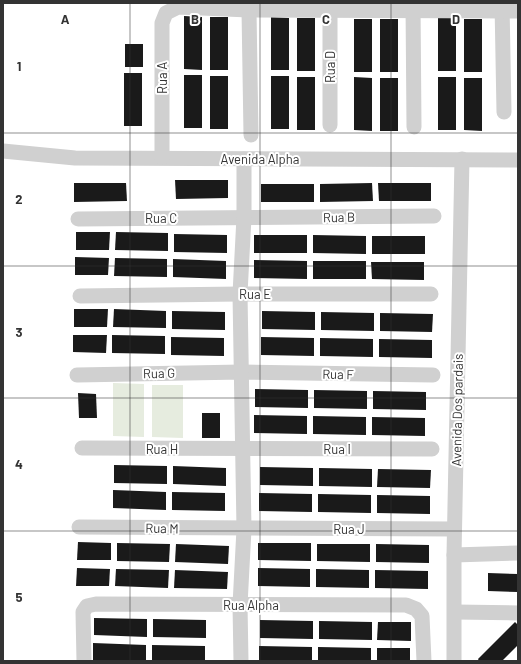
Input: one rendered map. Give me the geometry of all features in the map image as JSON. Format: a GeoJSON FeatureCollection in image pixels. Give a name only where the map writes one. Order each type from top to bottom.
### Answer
{"type":"FeatureCollection","features":[{"type":"Feature","properties":{"kind":"street"},"geometry":{"type":"LineString","coordinates":[[413,7],[414,127]]}},
{"type":"Feature","properties":{"kind":"street"},"geometry":{"type":"LineString","coordinates":[[168,8],[330,10],[413,7],[502,7],[518,11]]}},
{"type":"Feature","properties":{"kind":"street"},"geometry":{"type":"LineString","coordinates":[[502,7],[504,112]]}},
{"type":"Feature","properties":{"kind":"street","name":"Rua A"},"geometry":{"type":"LineString","coordinates":[[162,157],[162,23],[168,8]]}},
{"type":"Feature","properties":{"kind":"street"},"geometry":{"type":"LineString","coordinates":[[249,10],[250,135]]}},
{"type":"Feature","properties":{"kind":"street","name":"Rua D"},"geometry":{"type":"LineString","coordinates":[[330,10],[330,125]]}},
{"type":"Feature","properties":{"kind":"street","name":"Avenida Alpha"},"geometry":{"type":"LineString","coordinates":[[3,151],[75,158],[162,157],[244,159],[518,160]]}},
{"type":"Feature","properties":{"kind":"street"},"geometry":{"type":"LineString","coordinates":[[241,661],[240,605],[244,529],[240,294],[244,218],[244,159]]}},
{"type":"Feature","properties":{"kind":"street","name":"Avenida Dos pardais"},"geometry":{"type":"LineString","coordinates":[[454,661],[454,529],[462,159]]}},
{"type":"Feature","properties":{"kind":"street","name":"Rua B"},"geometry":{"type":"LineString","coordinates":[[244,218],[434,216]]}},
{"type":"Feature","properties":{"kind":"street","name":"Rua C"},"geometry":{"type":"LineString","coordinates":[[78,219],[244,218]]}},
{"type":"Feature","properties":{"kind":"street","name":"Rua E"},"geometry":{"type":"LineString","coordinates":[[80,296],[431,294]]}},
{"type":"Feature","properties":{"kind":"street","name":"Rua G"},"geometry":{"type":"LineString","coordinates":[[77,374],[242,372]]}},
{"type":"Feature","properties":{"kind":"street","name":"Rua F"},"geometry":{"type":"LineString","coordinates":[[242,372],[433,375]]}},
{"type":"Feature","properties":{"kind":"street","name":"Rua H"},"geometry":{"type":"LineString","coordinates":[[82,448],[243,449]]}},
{"type":"Feature","properties":{"kind":"street","name":"Rua I"},"geometry":{"type":"LineString","coordinates":[[243,449],[432,450]]}},
{"type":"Feature","properties":{"kind":"street","name":"Rua M"},"geometry":{"type":"LineString","coordinates":[[79,527],[244,529]]}},
{"type":"Feature","properties":{"kind":"street","name":"Rua J"},"geometry":{"type":"LineString","coordinates":[[244,529],[454,529]]}},
{"type":"Feature","properties":{"kind":"street"},"geometry":{"type":"LineString","coordinates":[[454,555],[518,553]]}},
{"type":"Feature","properties":{"kind":"street","name":"Rua Alpha"},"geometry":{"type":"LineString","coordinates":[[84,661],[83,612],[88,606],[96,604],[406,605],[416,609],[422,616],[424,661]]}},
{"type":"Feature","properties":{"kind":"street"},"geometry":{"type":"LineString","coordinates":[[455,612],[518,612]]}},
{"type":"Feature","properties":{"kind":"shaded area"},"geometry":{"type":"Polygon","coordinates":[[[113,383],[144,384],[144,437],[113,436],[113,383]]]}},
{"type":"Feature","properties":{"kind":"shaded area"},"geometry":{"type":"Polygon","coordinates":[[[152,385],[183,385],[183,438],[152,437],[152,385]]]}},
{"type":"Feature","properties":{"kind":"building"},"geometry":{"type":"Polygon","coordinates":[[[184,16],[202,17],[202,70],[184,69],[184,16]]]}},
{"type":"Feature","properties":{"kind":"building"},"geometry":{"type":"Polygon","coordinates":[[[210,17],[228,17],[228,70],[210,70],[210,17]]]}},
{"type":"Feature","properties":{"kind":"building"},"geometry":{"type":"Polygon","coordinates":[[[271,17],[289,18],[289,70],[271,70],[271,17]]]}},
{"type":"Feature","properties":{"kind":"building"},"geometry":{"type":"Polygon","coordinates":[[[297,18],[315,18],[315,71],[297,71],[297,18]]]}},
{"type":"Feature","properties":{"kind":"building"},"geometry":{"type":"Polygon","coordinates":[[[438,18],[456,18],[456,71],[438,71],[438,18]]]}},
{"type":"Feature","properties":{"kind":"building"},"geometry":{"type":"Polygon","coordinates":[[[354,19],[372,19],[372,72],[354,72],[354,19]]]}},
{"type":"Feature","properties":{"kind":"building"},"geometry":{"type":"Polygon","coordinates":[[[380,19],[398,19],[398,72],[380,72],[380,19]]]}},
{"type":"Feature","properties":{"kind":"building"},"geometry":{"type":"Polygon","coordinates":[[[464,19],[482,19],[482,72],[464,72],[464,19]]]}},
{"type":"Feature","properties":{"kind":"building"},"geometry":{"type":"Polygon","coordinates":[[[125,44],[143,44],[143,67],[125,67],[125,44]]]}},
{"type":"Feature","properties":{"kind":"building"},"geometry":{"type":"Polygon","coordinates":[[[124,73],[142,73],[142,126],[124,126],[124,73]]]}},
{"type":"Feature","properties":{"kind":"building"},"geometry":{"type":"Polygon","coordinates":[[[184,75],[202,75],[202,128],[184,128],[184,75]]]}},
{"type":"Feature","properties":{"kind":"building"},"geometry":{"type":"Polygon","coordinates":[[[210,76],[228,76],[228,129],[210,129],[210,76]]]}},
{"type":"Feature","properties":{"kind":"building"},"geometry":{"type":"Polygon","coordinates":[[[271,76],[289,76],[289,129],[271,129],[271,76]]]}},
{"type":"Feature","properties":{"kind":"building"},"geometry":{"type":"Polygon","coordinates":[[[297,77],[315,77],[315,130],[297,130],[297,77]]]}},
{"type":"Feature","properties":{"kind":"building"},"geometry":{"type":"Polygon","coordinates":[[[354,77],[372,78],[372,131],[354,130],[354,77]]]}},
{"type":"Feature","properties":{"kind":"building"},"geometry":{"type":"Polygon","coordinates":[[[438,77],[456,77],[456,130],[438,130],[438,77]]]}},
{"type":"Feature","properties":{"kind":"building"},"geometry":{"type":"Polygon","coordinates":[[[380,78],[398,78],[398,131],[380,131],[380,78]]]}},
{"type":"Feature","properties":{"kind":"building"},"geometry":{"type":"Polygon","coordinates":[[[464,78],[482,78],[482,131],[464,130],[464,78]]]}},
{"type":"Feature","properties":{"kind":"building"},"geometry":{"type":"Polygon","coordinates":[[[175,180],[228,180],[228,198],[176,199],[175,180]]]}},
{"type":"Feature","properties":{"kind":"building"},"geometry":{"type":"Polygon","coordinates":[[[74,183],[126,183],[127,201],[74,202],[74,183]]]}},
{"type":"Feature","properties":{"kind":"building"},"geometry":{"type":"Polygon","coordinates":[[[372,183],[373,201],[320,202],[320,184],[372,183]]]}},
{"type":"Feature","properties":{"kind":"building"},"geometry":{"type":"Polygon","coordinates":[[[378,183],[431,183],[431,201],[379,201],[378,183]]]}},
{"type":"Feature","properties":{"kind":"building"},"geometry":{"type":"Polygon","coordinates":[[[261,184],[314,184],[314,202],[261,202],[261,184]]]}},
{"type":"Feature","properties":{"kind":"building"},"geometry":{"type":"Polygon","coordinates":[[[76,232],[110,232],[109,250],[76,250],[76,232]]]}},
{"type":"Feature","properties":{"kind":"building"},"geometry":{"type":"Polygon","coordinates":[[[116,232],[168,233],[168,251],[115,250],[116,232]]]}},
{"type":"Feature","properties":{"kind":"building"},"geometry":{"type":"Polygon","coordinates":[[[174,234],[227,235],[227,253],[174,252],[174,234]]]}},
{"type":"Feature","properties":{"kind":"building"},"geometry":{"type":"Polygon","coordinates":[[[254,235],[307,235],[307,253],[254,253],[254,235]]]}},
{"type":"Feature","properties":{"kind":"building"},"geometry":{"type":"Polygon","coordinates":[[[313,235],[366,236],[366,254],[313,253],[313,235]]]}},
{"type":"Feature","properties":{"kind":"building"},"geometry":{"type":"Polygon","coordinates":[[[372,236],[425,236],[425,254],[372,254],[372,236]]]}},
{"type":"Feature","properties":{"kind":"building"},"geometry":{"type":"Polygon","coordinates":[[[75,257],[109,258],[108,275],[75,275],[75,257]]]}},
{"type":"Feature","properties":{"kind":"building"},"geometry":{"type":"Polygon","coordinates":[[[115,258],[167,259],[167,277],[114,276],[115,258]]]}},
{"type":"Feature","properties":{"kind":"building"},"geometry":{"type":"Polygon","coordinates":[[[173,259],[226,261],[226,279],[173,277],[173,259]]]}},
{"type":"Feature","properties":{"kind":"building"},"geometry":{"type":"Polygon","coordinates":[[[254,260],[307,261],[307,279],[254,278],[254,260]]]}},
{"type":"Feature","properties":{"kind":"building"},"geometry":{"type":"Polygon","coordinates":[[[313,261],[366,261],[366,279],[313,279],[313,261]]]}},
{"type":"Feature","properties":{"kind":"building"},"geometry":{"type":"Polygon","coordinates":[[[371,262],[424,262],[424,280],[372,279],[371,262]]]}},
{"type":"Feature","properties":{"kind":"building"},"geometry":{"type":"Polygon","coordinates":[[[74,309],[108,309],[107,327],[74,327],[74,309]]]}},
{"type":"Feature","properties":{"kind":"building"},"geometry":{"type":"Polygon","coordinates":[[[114,309],[166,311],[166,328],[113,327],[114,309]]]}},
{"type":"Feature","properties":{"kind":"building"},"geometry":{"type":"Polygon","coordinates":[[[172,311],[225,312],[225,330],[172,329],[172,311]]]}},
{"type":"Feature","properties":{"kind":"building"},"geometry":{"type":"Polygon","coordinates":[[[262,311],[315,312],[315,330],[262,329],[262,311]]]}},
{"type":"Feature","properties":{"kind":"building"},"geometry":{"type":"Polygon","coordinates":[[[321,312],[374,313],[374,331],[321,330],[321,312]]]}},
{"type":"Feature","properties":{"kind":"building"},"geometry":{"type":"Polygon","coordinates":[[[380,313],[433,314],[432,332],[380,331],[380,313]]]}},
{"type":"Feature","properties":{"kind":"building"},"geometry":{"type":"Polygon","coordinates":[[[73,335],[107,335],[106,353],[73,352],[73,335]]]}},
{"type":"Feature","properties":{"kind":"building"},"geometry":{"type":"Polygon","coordinates":[[[112,335],[165,336],[165,354],[112,353],[112,335]]]}},
{"type":"Feature","properties":{"kind":"building"},"geometry":{"type":"Polygon","coordinates":[[[171,337],[224,338],[224,356],[171,355],[171,337]]]}},
{"type":"Feature","properties":{"kind":"building"},"geometry":{"type":"Polygon","coordinates":[[[261,337],[314,338],[314,356],[261,355],[261,337]]]}},
{"type":"Feature","properties":{"kind":"building"},"geometry":{"type":"Polygon","coordinates":[[[320,338],[373,339],[373,357],[320,356],[320,338]]]}},
{"type":"Feature","properties":{"kind":"building"},"geometry":{"type":"Polygon","coordinates":[[[379,339],[432,340],[432,358],[379,357],[379,339]]]}},
{"type":"Feature","properties":{"kind":"building"},"geometry":{"type":"Polygon","coordinates":[[[255,389],[308,390],[308,408],[255,407],[255,389]]]}},
{"type":"Feature","properties":{"kind":"building"},"geometry":{"type":"Polygon","coordinates":[[[314,390],[367,391],[367,409],[314,408],[314,390]]]}},
{"type":"Feature","properties":{"kind":"building"},"geometry":{"type":"Polygon","coordinates":[[[373,391],[426,392],[426,410],[373,409],[373,391]]]}},
{"type":"Feature","properties":{"kind":"building"},"geometry":{"type":"Polygon","coordinates":[[[78,393],[96,394],[97,418],[79,418],[78,393]]]}},
{"type":"Feature","properties":{"kind":"building"},"geometry":{"type":"Polygon","coordinates":[[[202,413],[220,413],[220,438],[202,438],[202,413]]]}},
{"type":"Feature","properties":{"kind":"building"},"geometry":{"type":"Polygon","coordinates":[[[254,415],[307,416],[307,434],[254,433],[254,415]]]}},
{"type":"Feature","properties":{"kind":"building"},"geometry":{"type":"Polygon","coordinates":[[[313,416],[366,417],[366,435],[313,434],[313,416]]]}},
{"type":"Feature","properties":{"kind":"building"},"geometry":{"type":"Polygon","coordinates":[[[372,417],[425,418],[425,436],[372,435],[372,417]]]}},
{"type":"Feature","properties":{"kind":"building"},"geometry":{"type":"Polygon","coordinates":[[[114,465],[167,466],[167,484],[114,483],[114,465]]]}},
{"type":"Feature","properties":{"kind":"building"},"geometry":{"type":"Polygon","coordinates":[[[173,466],[226,468],[226,486],[173,484],[173,466]]]}},
{"type":"Feature","properties":{"kind":"building"},"geometry":{"type":"Polygon","coordinates":[[[260,467],[313,468],[313,486],[260,485],[260,467]]]}},
{"type":"Feature","properties":{"kind":"building"},"geometry":{"type":"Polygon","coordinates":[[[319,468],[372,469],[372,487],[319,486],[319,468]]]}},
{"type":"Feature","properties":{"kind":"building"},"geometry":{"type":"Polygon","coordinates":[[[378,469],[431,470],[430,488],[377,487],[378,469]]]}},
{"type":"Feature","properties":{"kind":"building"},"geometry":{"type":"Polygon","coordinates":[[[113,490],[166,492],[166,510],[113,508],[113,490]]]}},
{"type":"Feature","properties":{"kind":"building"},"geometry":{"type":"Polygon","coordinates":[[[172,492],[225,493],[225,511],[172,510],[172,492]]]}},
{"type":"Feature","properties":{"kind":"building"},"geometry":{"type":"Polygon","coordinates":[[[259,493],[312,494],[312,512],[259,511],[259,493]]]}},
{"type":"Feature","properties":{"kind":"building"},"geometry":{"type":"Polygon","coordinates":[[[318,494],[371,495],[371,513],[318,512],[318,494]]]}},
{"type":"Feature","properties":{"kind":"building"},"geometry":{"type":"Polygon","coordinates":[[[377,495],[430,496],[430,514],[377,513],[377,495]]]}},
{"type":"Feature","properties":{"kind":"building"},"geometry":{"type":"Polygon","coordinates":[[[78,542],[111,543],[111,560],[77,560],[78,542]]]}},
{"type":"Feature","properties":{"kind":"building"},"geometry":{"type":"Polygon","coordinates":[[[117,543],[170,544],[169,562],[117,561],[117,543]]]}},
{"type":"Feature","properties":{"kind":"building"},"geometry":{"type":"Polygon","coordinates":[[[258,543],[311,543],[311,561],[258,560],[258,543]]]}},
{"type":"Feature","properties":{"kind":"building"},"geometry":{"type":"Polygon","coordinates":[[[176,544],[229,546],[228,564],[175,562],[176,544]]]}},
{"type":"Feature","properties":{"kind":"building"},"geometry":{"type":"Polygon","coordinates":[[[317,544],[370,544],[370,562],[317,561],[317,544]]]}},
{"type":"Feature","properties":{"kind":"building"},"geometry":{"type":"Polygon","coordinates":[[[376,544],[429,545],[429,563],[376,562],[376,544]]]}},
{"type":"Feature","properties":{"kind":"building"},"geometry":{"type":"Polygon","coordinates":[[[77,568],[110,569],[109,586],[76,586],[77,568]]]}},
{"type":"Feature","properties":{"kind":"building"},"geometry":{"type":"Polygon","coordinates":[[[258,568],[310,569],[310,587],[258,586],[258,568]]]}},
{"type":"Feature","properties":{"kind":"building"},"geometry":{"type":"Polygon","coordinates":[[[116,569],[169,570],[168,588],[115,586],[116,569]]]}},
{"type":"Feature","properties":{"kind":"building"},"geometry":{"type":"Polygon","coordinates":[[[316,569],[369,570],[369,588],[316,587],[316,569]]]}},
{"type":"Feature","properties":{"kind":"building"},"geometry":{"type":"Polygon","coordinates":[[[175,570],[228,572],[227,589],[174,588],[175,570]]]}},
{"type":"Feature","properties":{"kind":"building"},"geometry":{"type":"Polygon","coordinates":[[[375,570],[428,571],[428,589],[375,588],[375,570]]]}},
{"type":"Feature","properties":{"kind":"building"},"geometry":{"type":"Polygon","coordinates":[[[488,573],[518,574],[518,592],[488,591],[488,573]]]}},
{"type":"Feature","properties":{"kind":"building"},"geometry":{"type":"Polygon","coordinates":[[[94,618],[147,619],[147,637],[94,635],[94,618]]]}},
{"type":"Feature","properties":{"kind":"building"},"geometry":{"type":"Polygon","coordinates":[[[153,619],[206,620],[206,638],[153,637],[153,619]]]}},
{"type":"Feature","properties":{"kind":"building"},"geometry":{"type":"Polygon","coordinates":[[[260,620],[313,621],[313,639],[260,638],[260,620]]]}},
{"type":"Feature","properties":{"kind":"building"},"geometry":{"type":"Polygon","coordinates":[[[319,621],[372,622],[372,640],[319,639],[319,621]]]}},
{"type":"Feature","properties":{"kind":"building"},"geometry":{"type":"Polygon","coordinates":[[[378,622],[411,622],[411,641],[377,640],[378,622]]]}},
{"type":"Feature","properties":{"kind":"building"},"geometry":{"type":"Polygon","coordinates":[[[515,622],[518,625],[518,645],[502,661],[479,661],[478,659],[515,622]]]}},
{"type":"Feature","properties":{"kind":"building"},"geometry":{"type":"Polygon","coordinates":[[[93,643],[146,645],[146,661],[93,661],[93,643]]]}},
{"type":"Feature","properties":{"kind":"building"},"geometry":{"type":"Polygon","coordinates":[[[152,645],[205,646],[205,661],[152,661],[152,645]]]}},
{"type":"Feature","properties":{"kind":"building"},"geometry":{"type":"Polygon","coordinates":[[[259,646],[312,647],[312,661],[259,661],[259,646]]]}},
{"type":"Feature","properties":{"kind":"building"},"geometry":{"type":"Polygon","coordinates":[[[318,647],[371,648],[371,661],[318,661],[318,647]]]}},
{"type":"Feature","properties":{"kind":"building"},"geometry":{"type":"Polygon","coordinates":[[[377,648],[410,648],[410,661],[377,661],[377,648]]]}}]}
